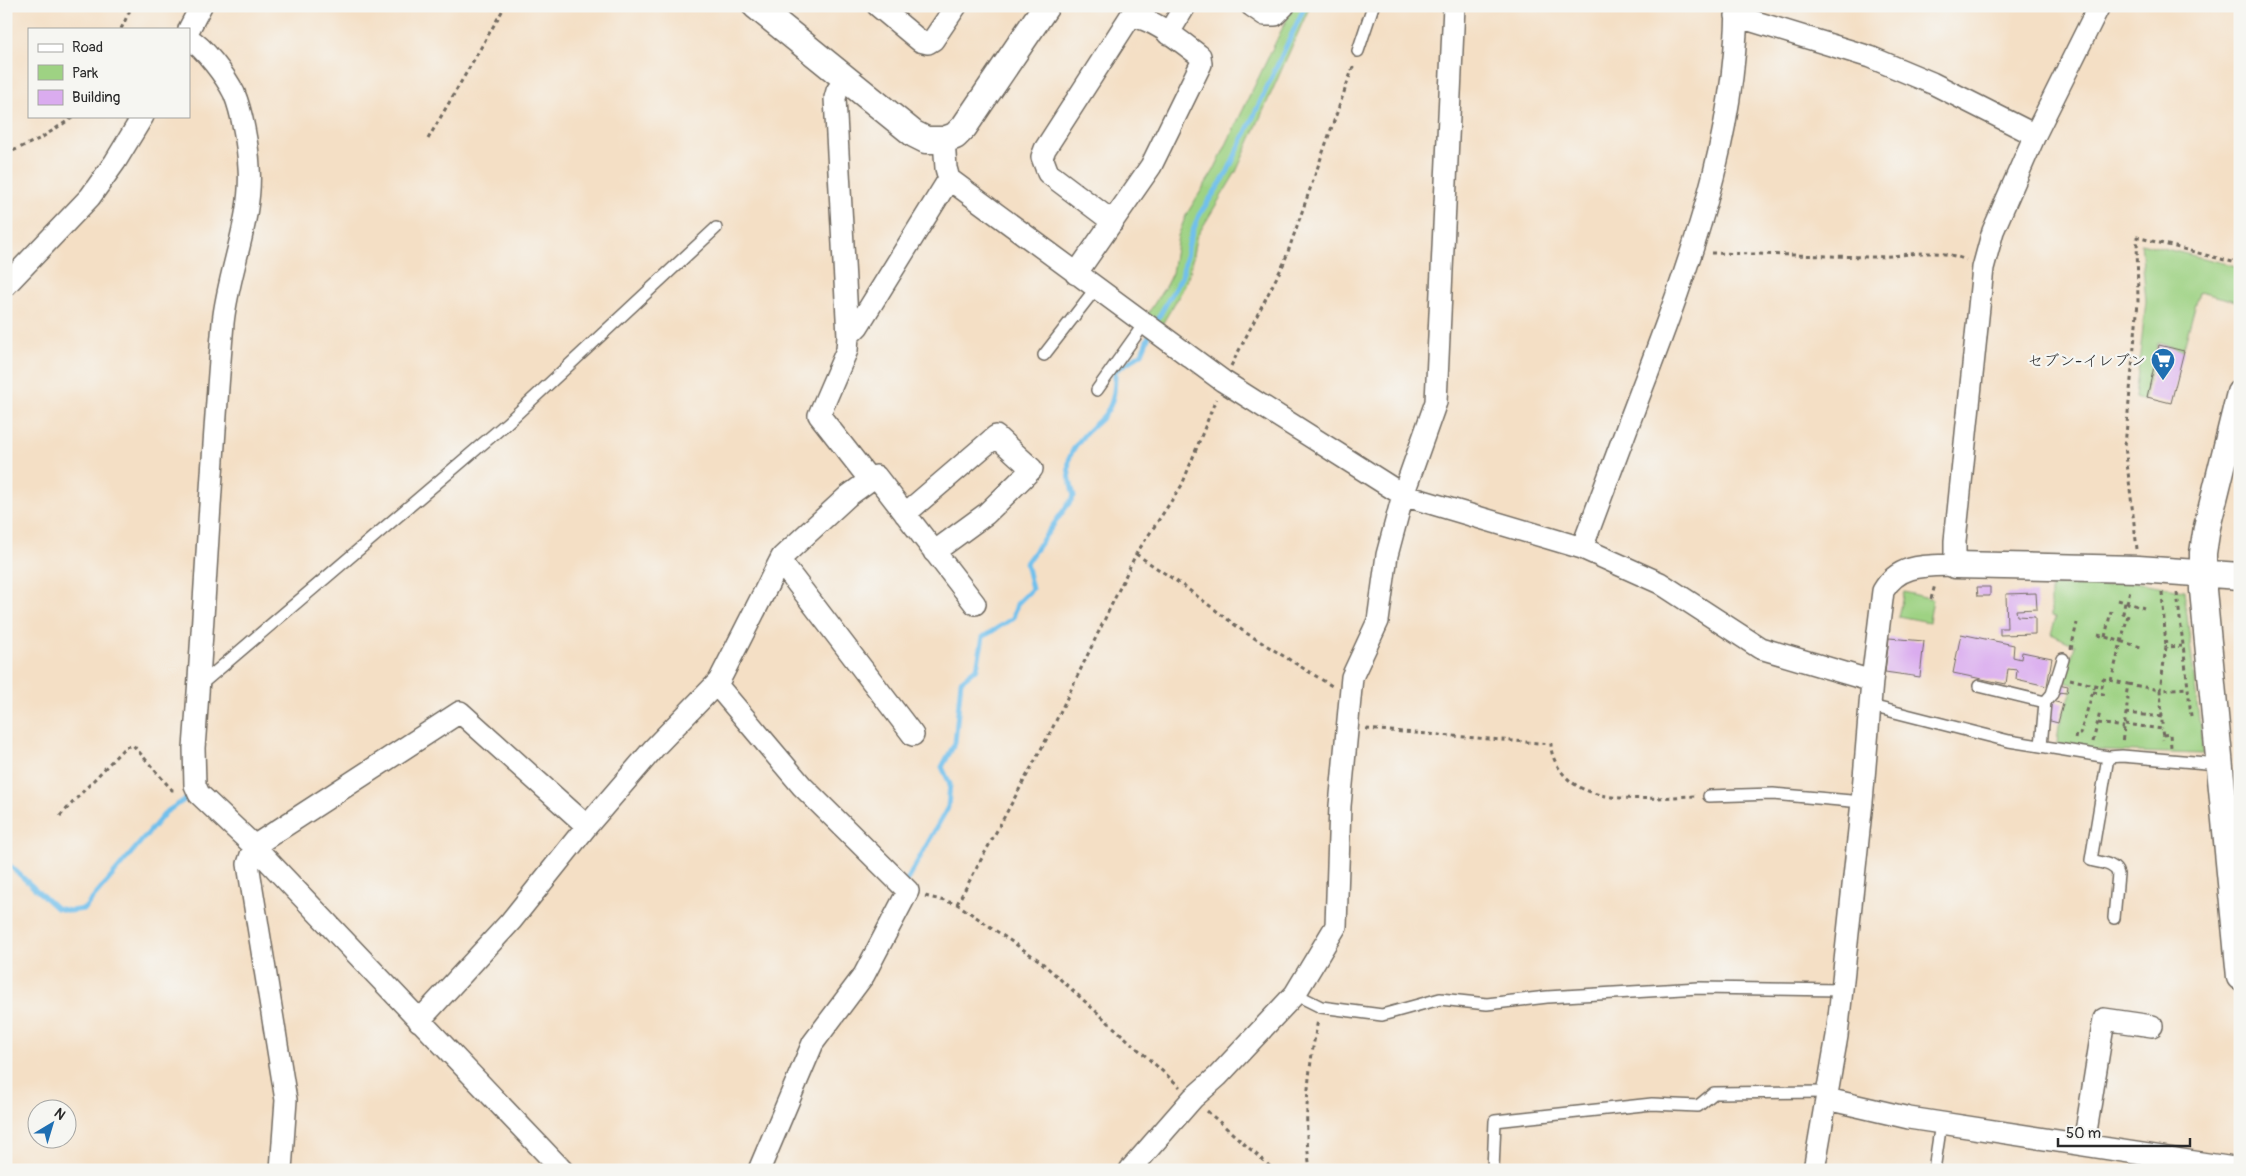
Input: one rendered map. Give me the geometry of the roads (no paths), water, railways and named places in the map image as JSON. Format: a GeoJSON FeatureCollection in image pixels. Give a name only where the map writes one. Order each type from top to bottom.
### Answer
{"type":"FeatureCollection","features":[{"type":"Feature","properties":{"kind":"street"},"geometry":{"type":"LineString","coordinates":[[189,28],[200,6]]}},
{"type":"Feature","properties":{"kind":"street"},"geometry":{"type":"LineString","coordinates":[[878,6],[920,41],[928,44],[933,40],[956,6]]}},
{"type":"Feature","properties":{"kind":"street"},"geometry":{"type":"LineString","coordinates":[[757,7],[914,134],[926,140],[944,140],[955,136],[974,115],[1046,6]]}},
{"type":"Feature","properties":{"kind":"street"},"geometry":{"type":"LineString","coordinates":[[1168,34],[1185,6]]}},
{"type":"Feature","properties":{"kind":"street"},"geometry":{"type":"LineString","coordinates":[[1252,6],[1265,14],[1274,15],[1284,6]]}},
{"type":"Feature","properties":{"kind":"street"},"geometry":{"type":"LineString","coordinates":[[1130,1170],[1193,1098],[1218,1076],[1294,994],[1336,926],[1340,806],[1352,677],[1378,621],[1387,555],[1404,495],[1436,402],[1454,6]]}},
{"type":"Feature","properties":{"kind":"street"},"geometry":{"type":"LineString","coordinates":[[1955,565],[1955,541],[1983,268],[1993,231],[2094,8]]}},
{"type":"Feature","properties":{"kind":"street"},"geometry":{"type":"LineString","coordinates":[[1582,548],[1667,322],[1710,194],[1727,122],[1732,83],[1736,11],[1870,57],[1932,83],[2035,135]]}},
{"type":"Feature","properties":{"kind":"street"},"geometry":{"type":"LineString","coordinates":[[1076,274],[1113,222],[1151,166],[1201,64],[1200,56],[1168,34],[1144,19],[1130,17],[1076,98],[1042,157],[1048,173],[1113,222]]}},
{"type":"Feature","properties":{"kind":"street"},"geometry":{"type":"LineString","coordinates":[[190,40],[198,44],[209,56],[234,94],[246,138],[250,183],[224,319],[212,455],[194,748],[195,785],[211,806],[254,846],[562,1170]]}},
{"type":"Feature","properties":{"kind":"street"},"geometry":{"type":"LineString","coordinates":[[846,79],[837,90],[835,98],[848,336],[847,350],[819,416],[870,480]]}},
{"type":"Feature","properties":{"kind":"street"},"geometry":{"type":"LineString","coordinates":[[6,285],[90,197],[115,162],[142,118]]}},
{"type":"Feature","properties":{"kind":"street"},"geometry":{"type":"LineString","coordinates":[[944,140],[946,168],[949,178],[1223,382],[1404,495],[1582,548],[1660,583],[1760,648],[1872,682]]}},
{"type":"Feature","properties":{"kind":"street"},"geometry":{"type":"LineString","coordinates":[[848,336],[858,326],[949,178]]}},
{"type":"Feature","properties":{"kind":"street"},"geometry":{"type":"LineString","coordinates":[[2240,393],[2207,527],[2203,553],[2202,592],[2218,764],[2233,844],[2240,977]]}},
{"type":"Feature","properties":{"kind":"street"},"geometry":{"type":"LineString","coordinates":[[905,514],[996,436],[1032,469],[986,514],[934,552]]}},
{"type":"Feature","properties":{"kind":"street"},"geometry":{"type":"LineString","coordinates":[[420,1020],[511,921],[587,826],[654,748],[716,684],[782,557],[848,496],[876,476],[975,604]]}},
{"type":"Feature","properties":{"kind":"street"},"geometry":{"type":"LineString","coordinates":[[780,561],[913,735]]}},
{"type":"Feature","properties":{"kind":"street"},"geometry":{"type":"LineString","coordinates":[[1814,1170],[1837,1036],[1862,802],[1872,682],[1883,591],[1889,581],[1897,574],[1915,568],[1955,565],[2135,578],[2203,573],[2240,576]]}},
{"type":"Feature","properties":{"kind":"street"},"geometry":{"type":"LineString","coordinates":[[716,684],[802,786],[908,891],[864,975],[813,1043],[759,1170]]}},
{"type":"Feature","properties":{"kind":"street"},"geometry":{"type":"LineString","coordinates":[[281,1170],[286,1100],[248,864],[254,846],[460,712],[587,826]]}},
{"type":"Feature","properties":{"kind":"street"},"geometry":{"type":"LineString","coordinates":[[2084,1144],[2104,1020],[2152,1026]]}},
{"type":"Feature","properties":{"kind":"street"},"geometry":{"type":"LineString","coordinates":[[1827,1096],[1909,1118],[2240,1169]]}},
{"type":"Feature","properties":{"kind":"lane"},"geometry":{"type":"LineString","coordinates":[[1358,51],[1373,6]]}},
{"type":"Feature","properties":{"kind":"lane"},"geometry":{"type":"LineString","coordinates":[[199,686],[506,424],[716,228]]}},
{"type":"Feature","properties":{"kind":"lane"},"geometry":{"type":"LineString","coordinates":[[1044,354],[1096,288]]}},
{"type":"Feature","properties":{"kind":"lane"},"geometry":{"type":"LineString","coordinates":[[1097,390],[1144,324]]}},
{"type":"Feature","properties":{"kind":"lane"},"geometry":{"type":"LineString","coordinates":[[2041,746],[2045,702],[2052,694],[2063,659]]}},
{"type":"Feature","properties":{"kind":"lane"},"geometry":{"type":"LineString","coordinates":[[1979,686],[2045,702]]}},
{"type":"Feature","properties":{"kind":"lane"},"geometry":{"type":"LineString","coordinates":[[1871,706],[1974,733],[2041,746],[2108,757],[2122,756],[2218,764]]}},
{"type":"Feature","properties":{"kind":"lane"},"geometry":{"type":"LineString","coordinates":[[2108,757],[2091,860],[2113,866],[2117,870],[2114,918]]}},
{"type":"Feature","properties":{"kind":"lane"},"geometry":{"type":"LineString","coordinates":[[1709,796],[1773,794],[1862,802]]}},
{"type":"Feature","properties":{"kind":"lane"},"geometry":{"type":"LineString","coordinates":[[1294,994],[1321,1007],[1382,1014],[1440,999],[1486,1004],[1547,997],[1699,988],[1841,990]]}},
{"type":"Feature","properties":{"kind":"lane"},"geometry":{"type":"LineString","coordinates":[[1493,1170],[1495,1121],[1652,1104],[1698,1106],[1714,1093],[1827,1096]]}},
{"type":"Feature","properties":{"kind":"lane"},"geometry":{"type":"LineString","coordinates":[[1934,1170],[1941,1123]]}},
{"type":"Feature","properties":{"kind":"waterway"},"geometry":{"type":"LineString","coordinates":[[1154,325],[1182,276],[1190,239],[1199,215],[1226,175],[1305,6]]}},
{"type":"Feature","properties":{"kind":"waterway"},"geometry":{"type":"LineString","coordinates":[[906,882],[948,807],[950,784],[942,767],[955,743],[961,681],[977,668],[983,637],[1013,618],[1017,604],[1032,589],[1026,563],[1074,496],[1069,475],[1069,459],[1072,452],[1109,408],[1114,393],[1115,371],[1142,353],[1150,333]]}},
{"type":"Feature","properties":{"kind":"waterway"},"geometry":{"type":"LineString","coordinates":[[6,862],[56,908],[70,911],[84,909],[166,812],[189,797]]}},
{"type":"Feature","properties":{"kind":"place","name":"セブン-イレブン"},"geometry":{"type":"Point","coordinates":[2163,381]}}]}
